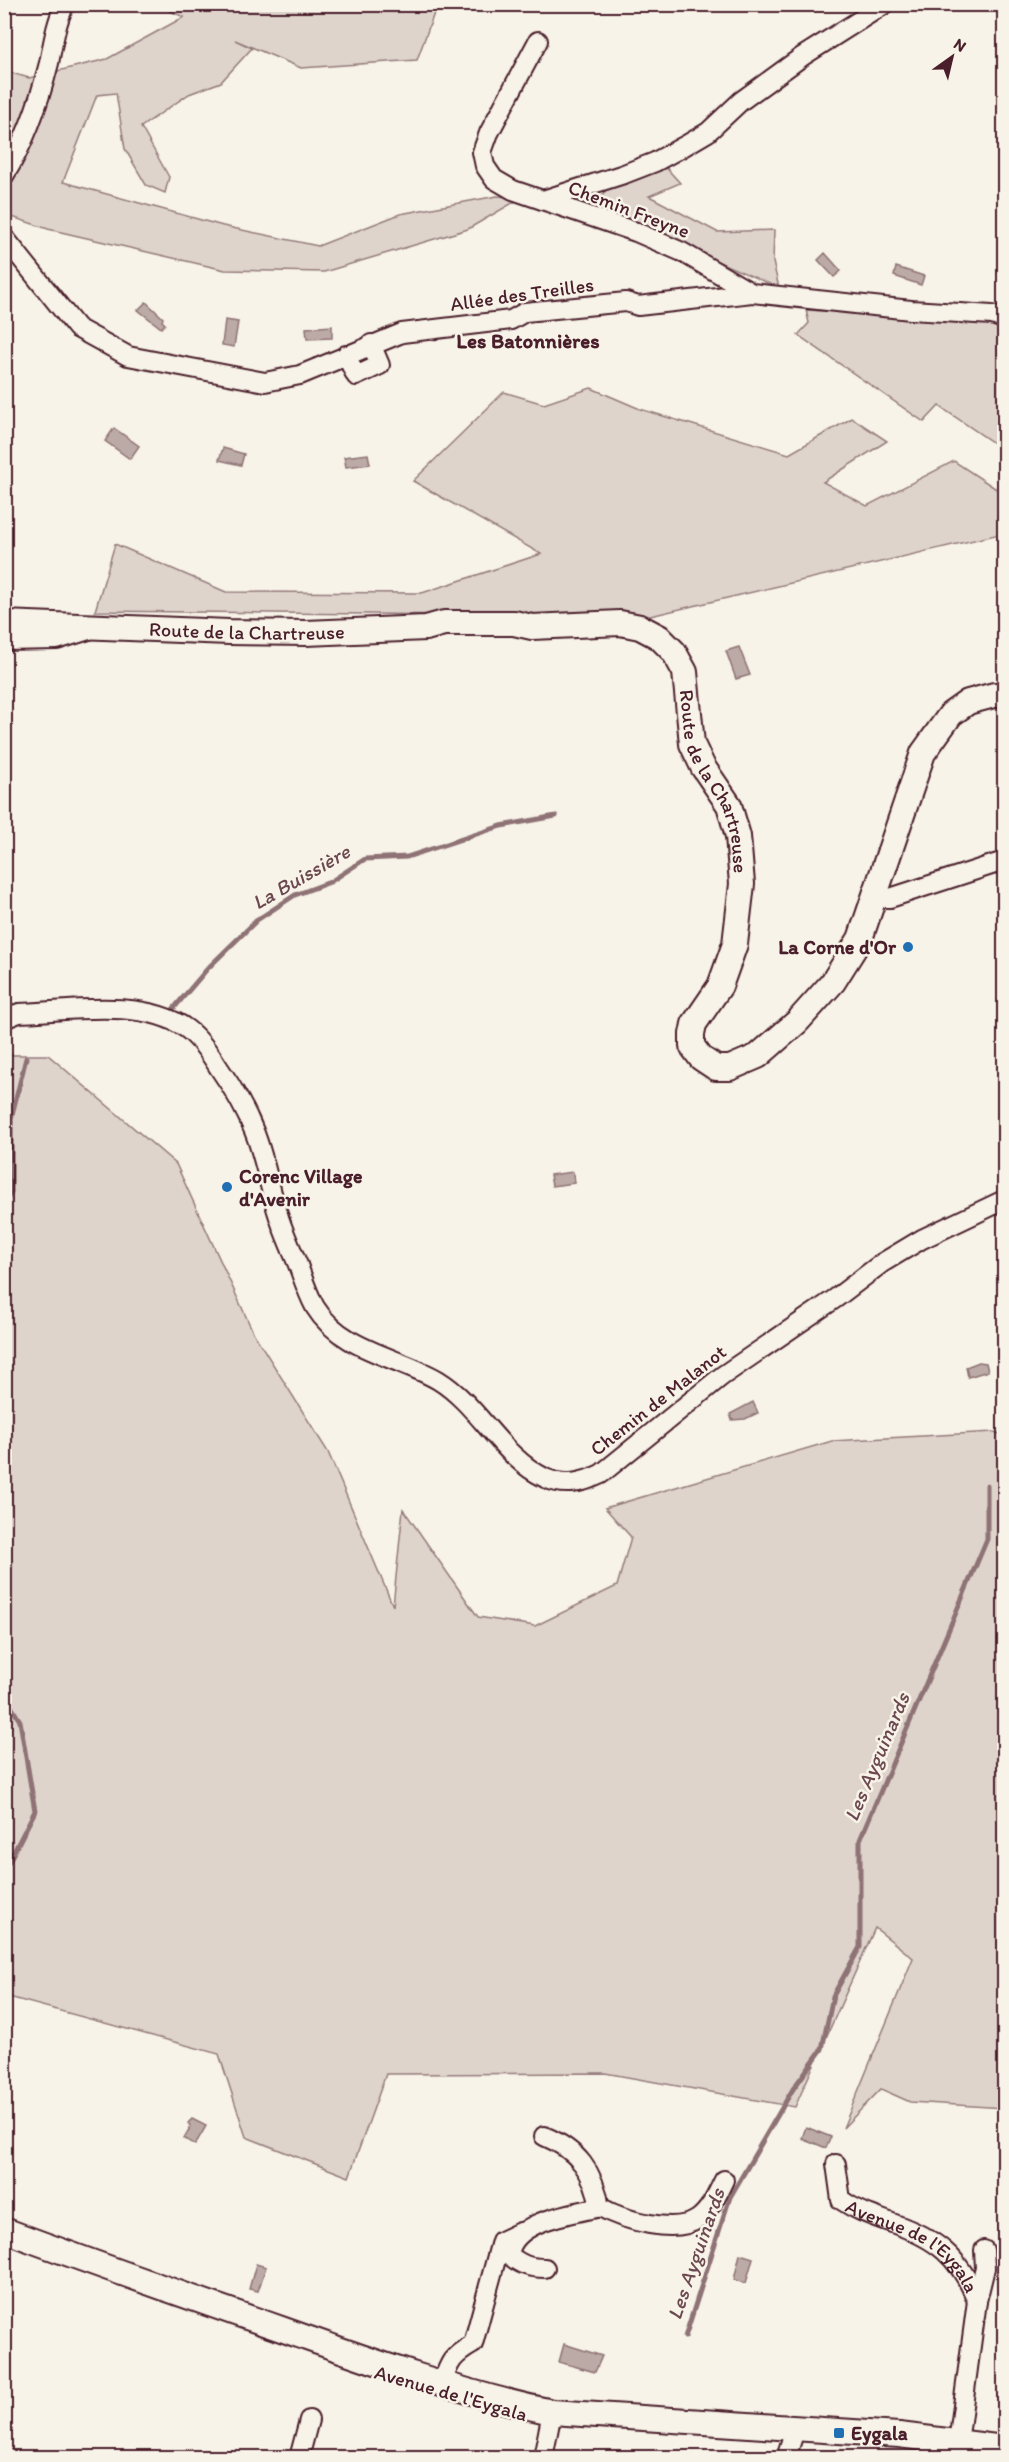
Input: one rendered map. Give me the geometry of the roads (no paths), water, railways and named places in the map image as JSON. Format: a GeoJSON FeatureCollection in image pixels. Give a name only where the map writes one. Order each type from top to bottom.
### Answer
{"type":"FeatureCollection","features":[{"type":"Feature","properties":{"kind":"street"},"geometry":{"type":"LineString","coordinates":[[4,176],[17,157],[28,131],[65,4]]}},
{"type":"Feature","properties":{"kind":"street"},"geometry":{"type":"LineString","coordinates":[[543,200],[624,174],[654,162],[686,145],[708,132],[741,101],[788,66],[885,4]]}},
{"type":"Feature","properties":{"kind":"street","name":"Chemin Freyne"},"geometry":{"type":"LineString","coordinates":[[538,41],[489,133],[482,152],[485,166],[494,178],[513,190],[636,232],[682,252],[752,293],[899,309],[992,315],[1005,319]]}},
{"type":"Feature","properties":{"kind":"street","name":"Allée des Treilles"},"geometry":{"type":"LineString","coordinates":[[4,237],[77,328],[128,356],[265,382],[300,375],[402,333],[511,320],[525,312],[626,302],[638,306],[752,293]]}},
{"type":"Feature","properties":{"kind":"street","name":"Route de la Chartreuse"},"geometry":{"type":"LineString","coordinates":[[4,623],[94,628],[306,633],[426,627],[444,623],[514,623],[532,627],[620,623],[640,627],[659,637],[674,652],[686,672],[692,744],[703,767],[729,805],[738,836],[742,884],[735,944],[720,986],[693,1024],[692,1034],[692,1046],[700,1058],[716,1068],[730,1068],[744,1064],[758,1056],[817,1002],[833,982],[856,947],[923,753],[951,714],[968,702],[994,694],[1005,695]]}},
{"type":"Feature","properties":{"kind":"street"},"geometry":{"type":"LineString","coordinates":[[4,641],[57,640],[94,628]]}},
{"type":"Feature","properties":{"kind":"street"},"geometry":{"type":"LineString","coordinates":[[873,898],[890,898],[1005,861]]}},
{"type":"Feature","properties":{"kind":"street","name":"Chemin de Malanot"},"geometry":{"type":"LineString","coordinates":[[4,1019],[19,1013],[142,1011],[169,1018],[189,1030],[211,1055],[236,1092],[255,1132],[278,1215],[314,1306],[325,1321],[337,1333],[358,1344],[438,1380],[468,1406],[526,1466],[544,1478],[560,1483],[586,1481],[601,1474],[722,1376],[836,1298],[882,1263],[922,1239],[1005,1200]]}},
{"type":"Feature","properties":{"kind":"street"},"geometry":{"type":"LineString","coordinates":[[544,2136],[574,2152],[596,2187],[600,2207]]}},
{"type":"Feature","properties":{"kind":"street","name":"Avenue de l'Eygala"},"geometry":{"type":"LineString","coordinates":[[836,2164],[841,2200],[855,2210],[928,2237],[968,2278],[977,2301],[956,2450]]}},
{"type":"Feature","properties":{"kind":"street"},"geometry":{"type":"LineString","coordinates":[[442,2384],[448,2364],[456,2354],[473,2344],[501,2241],[551,2220],[600,2207],[618,2217],[651,2224],[675,2225],[697,2220],[711,2205],[724,2180]]}},
{"type":"Feature","properties":{"kind":"street","name":"Avenue de l'Eygala"},"geometry":{"type":"LineString","coordinates":[[4,2230],[442,2384],[551,2416]]}},
{"type":"Feature","properties":{"kind":"street"},"geometry":{"type":"LineString","coordinates":[[520,2232],[510,2247],[509,2255],[519,2263],[533,2268],[545,2268]]}},
{"type":"Feature","properties":{"kind":"street","name":"Avenue de l'Eygala"},"geometry":{"type":"LineString","coordinates":[[4,2241],[426,2390],[518,2416],[551,2416],[791,2443],[956,2450],[1005,2448]]}},
{"type":"Feature","properties":{"kind":"street"},"geometry":{"type":"LineString","coordinates":[[977,2301],[985,2268],[984,2250]]}},
{"type":"Feature","properties":{"kind":"street"},"geometry":{"type":"LineString","coordinates":[[543,2457],[551,2416]]}},
{"type":"Feature","properties":{"kind":"street"},"geometry":{"type":"LineString","coordinates":[[299,2457],[309,2420]]}},
{"type":"Feature","properties":{"kind":"street","name":"Avenue de l'Eygala"},"geometry":{"type":"LineString","coordinates":[[956,2450],[989,2457]]}},
{"type":"Feature","properties":{"kind":"waterway","name":"La Buissière"},"geometry":{"type":"LineString","coordinates":[[169,1014],[208,968],[257,920],[295,895],[330,882],[365,859],[407,857],[501,826],[556,816]]}},
{"type":"Feature","properties":{"kind":"waterway","name":"La Buissière"},"geometry":{"type":"LineString","coordinates":[[4,1206],[11,1192],[11,1119],[26,1058]]}},
{"type":"Feature","properties":{"kind":"waterway","name":"Les Ayguinards"},"geometry":{"type":"LineString","coordinates":[[685,2337],[730,2197],[793,2089],[822,2049],[833,1996],[860,1947],[860,1840],[987,1539],[987,1485]]}},
{"type":"Feature","properties":{"kind":"waterway","name":"La Buissière"},"geometry":{"type":"LineString","coordinates":[[4,1695],[20,1721],[35,1811],[4,1871]]}},
{"type":"Feature","properties":{"kind":"place","name":"La Corne d'Or"},"geometry":{"type":"Point","coordinates":[908,947]}},
{"type":"Feature","properties":{"kind":"place","name":"Corenc Village d'Avenir"},"geometry":{"type":"Point","coordinates":[227,1187]}},
{"type":"Feature","properties":{"kind":"place","name":"Eygala"},"geometry":{"type":"Point","coordinates":[839,2433]}},
{"type":"Feature","properties":{"kind":"district","name":"Les Batonnières"},"geometry":{"type":"Point","coordinates":[528,341]}}]}
